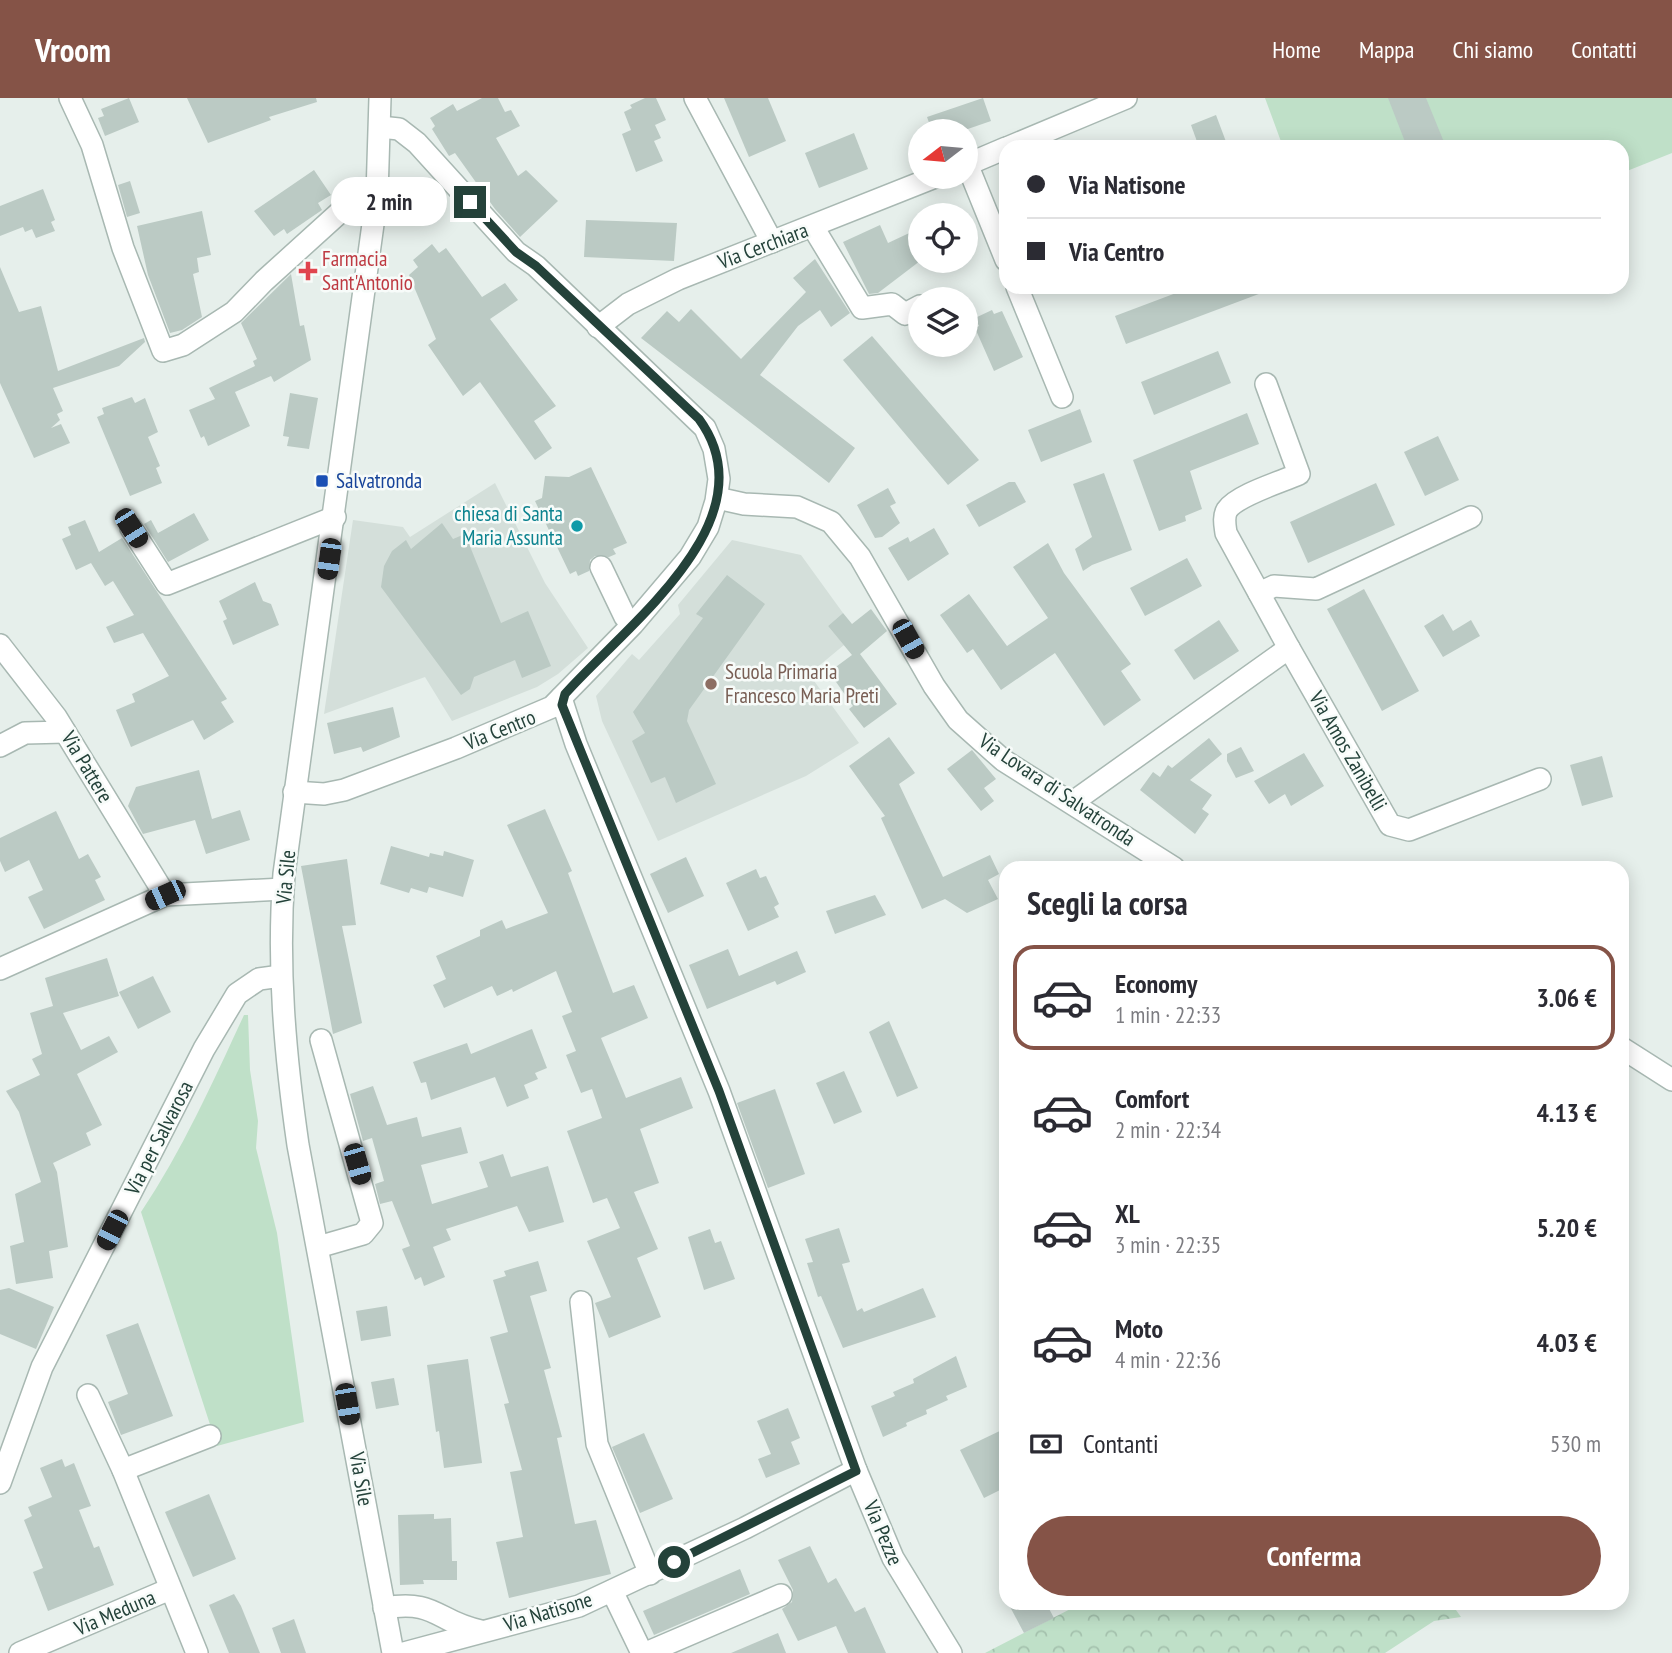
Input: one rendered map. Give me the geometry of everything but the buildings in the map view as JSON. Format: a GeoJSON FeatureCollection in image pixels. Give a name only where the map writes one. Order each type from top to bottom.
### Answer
{"type":"FeatureCollection","features":[{"type":"Feature","properties":{"kind":"street"},"geometry":{"type":"LineString","coordinates":[[70,98],[92,145],[123,248],[163,351],[183,345],[227,318],[349,204],[362,197],[377,195]]}},
{"type":"Feature","properties":{"kind":"street","name":"Via Sile"},"geometry":{"type":"LineString","coordinates":[[380,98],[377,195],[283,889],[281,976],[286,1062],[393,1653]]}},
{"type":"Feature","properties":{"kind":"street"},"geometry":{"type":"LineString","coordinates":[[695,98],[772,242]]}},
{"type":"Feature","properties":{"kind":"street"},"geometry":{"type":"LineString","coordinates":[[1027,140],[1126,98]]}},
{"type":"Feature","properties":{"kind":"street","name":"Via Centro"},"geometry":{"type":"LineString","coordinates":[[295,792],[324,794],[351,788],[544,712],[633,624],[690,558],[705,534],[717,498],[716,459],[705,428],[542,272],[516,252],[411,137],[399,129],[380,127]]}},
{"type":"Feature","properties":{"kind":"street"},"geometry":{"type":"LineString","coordinates":[[978,160],[999,152]]}},
{"type":"Feature","properties":{"kind":"street","name":"Via Cerchiara"},"geometry":{"type":"LineString","coordinates":[[598,327],[609,316],[649,292],[908,188]]}},
{"type":"Feature","properties":{"kind":"street"},"geometry":{"type":"LineString","coordinates":[[977,189],[999,243]]}},
{"type":"Feature","properties":{"kind":"street"},"geometry":{"type":"LineString","coordinates":[[813,227],[862,308],[892,304],[905,314],[908,312]]}},
{"type":"Feature","properties":{"kind":"street"},"geometry":{"type":"LineString","coordinates":[[1020,294],[1062,397]]}},
{"type":"Feature","properties":{"kind":"street","name":"Via Amos Zanibelli"},"geometry":{"type":"LineString","coordinates":[[1266,384],[1299,474],[1239,500],[1226,512],[1226,533],[1391,824],[1409,830],[1539,779]]}},
{"type":"Feature","properties":{"kind":"street","name":"Via Lovara di Salvatronda"},"geometry":{"type":"LineString","coordinates":[[717,498],[744,504],[797,507],[819,514],[834,525],[860,557],[934,686],[958,720],[1003,760],[1163,861]]}},
{"type":"Feature","properties":{"kind":"street"},"geometry":{"type":"LineString","coordinates":[[131,528],[167,584],[335,517]]}},
{"type":"Feature","properties":{"kind":"street"},"geometry":{"type":"LineString","coordinates":[[1259,593],[1274,586],[1316,589],[1471,517]]}},
{"type":"Feature","properties":{"kind":"street"},"geometry":{"type":"LineString","coordinates":[[601,566],[625,617]]}},
{"type":"Feature","properties":{"kind":"street","name":"Via Pattere"},"geometry":{"type":"LineString","coordinates":[[0,645],[65,732],[165,895]]}},
{"type":"Feature","properties":{"kind":"street"},"geometry":{"type":"LineString","coordinates":[[1073,802],[1289,648]]}},
{"type":"Feature","properties":{"kind":"street","name":"Via Pezze"},"geometry":{"type":"LineString","coordinates":[[561,698],[576,744],[719,1091],[856,1471],[892,1558],[951,1653]]}},
{"type":"Feature","properties":{"kind":"street"},"geometry":{"type":"LineString","coordinates":[[0,746],[25,733],[65,732]]}},
{"type":"Feature","properties":{"kind":"street"},"geometry":{"type":"LineString","coordinates":[[0,968],[165,895],[283,889]]}},
{"type":"Feature","properties":{"kind":"street","name":"Via per Salvarosa"},"geometry":{"type":"LineString","coordinates":[[0,1483],[42,1367],[204,1049],[237,994],[259,979],[281,976]]}},
{"type":"Feature","properties":{"kind":"street"},"geometry":{"type":"LineString","coordinates":[[318,1247],[363,1234],[372,1223],[321,1041]]}},
{"type":"Feature","properties":{"kind":"street"},"geometry":{"type":"LineString","coordinates":[[1629,1052],[1672,1080]]}},
{"type":"Feature","properties":{"kind":"street"},"geometry":{"type":"LineString","coordinates":[[581,1302],[597,1444],[650,1574]]}},
{"type":"Feature","properties":{"kind":"street","name":"Via Meduna"},"geometry":{"type":"LineString","coordinates":[[88,1395],[123,1470],[197,1653]]}},
{"type":"Feature","properties":{"kind":"street"},"geometry":{"type":"LineString","coordinates":[[123,1470],[210,1436]]}},
{"type":"Feature","properties":{"kind":"street","name":"Via Natisone"},"geometry":{"type":"LineString","coordinates":[[404,1653],[565,1610],[650,1574],[856,1471]]}},
{"type":"Feature","properties":{"kind":"street","name":"Via Meduna"},"geometry":{"type":"LineString","coordinates":[[20,1653],[170,1589]]}},
{"type":"Feature","properties":{"kind":"street","name":"Via Natisone"},"geometry":{"type":"LineString","coordinates":[[612,1591],[644,1653],[781,1595]]}},
{"type":"Feature","properties":{"kind":"street","name":"Via Natisone"},"geometry":{"type":"LineString","coordinates":[[384,1608],[418,1604],[465,1627],[483,1632]]}},
{"type":"Feature","properties":{"kind":"shaded area"},"geometry":{"type":"Polygon","coordinates":[[[495,483],[545,583],[588,648],[558,674],[537,687],[452,721],[425,677],[324,714],[353,520],[403,527],[410,537],[495,483]]]}},
{"type":"Feature","properties":{"kind":"shaded area","name":"Scuola Primaria Francesco Maria Preti"},"geometry":{"type":"Polygon","coordinates":[[[732,540],[801,555],[843,613],[828,626],[844,645],[809,674],[859,743],[806,776],[658,841],[602,721],[596,696],[632,654],[639,660],[680,614],[678,605],[732,540]]]}},
{"type":"Feature","properties":{"kind":"green space"},"geometry":{"type":"Polygon","coordinates":[[[1265,98],[1672,98],[1672,153],[1629,170],[1629,140],[1280,140],[1265,98]]]}},
{"type":"Feature","properties":{"kind":"green space"},"geometry":{"type":"Polygon","coordinates":[[[244,1015],[248,1015],[250,1070],[258,1121],[256,1148],[277,1233],[304,1422],[217,1446],[141,1212],[183,1141],[244,1015]]]}},
{"type":"Feature","properties":{"kind":"green space"},"geometry":{"type":"Polygon","coordinates":[[[1068,1610],[1456,1610],[1461,1617],[1434,1621],[1385,1653],[985,1653],[1068,1610]]]}},
{"type":"Feature","properties":{"kind":"place","name":"Farmacia Sant'Antonio"},"geometry":{"type":"Point","coordinates":[308,271]}},
{"type":"Feature","properties":{"kind":"place","name":"Salvatronda"},"geometry":{"type":"Point","coordinates":[322,481]}},
{"type":"Feature","properties":{"kind":"place","name":"chiesa di Santa Maria Assunta"},"geometry":{"type":"Point","coordinates":[577,526]}},
{"type":"Feature","properties":{"kind":"place","name":"Scuola Primaria Francesco Maria Preti"},"geometry":{"type":"Point","coordinates":[711,684]}},
{"type":"Feature","properties":{"kind":"route"},"geometry":{"type":"LineString","coordinates":[[470,202],[520,256],[536,266],[616,345],[699,419],[711,440],[718,470],[716,501],[708,527],[696,549],[633,624],[561,698],[576,744],[719,1091],[856,1471],[674,1562]]}}]}
